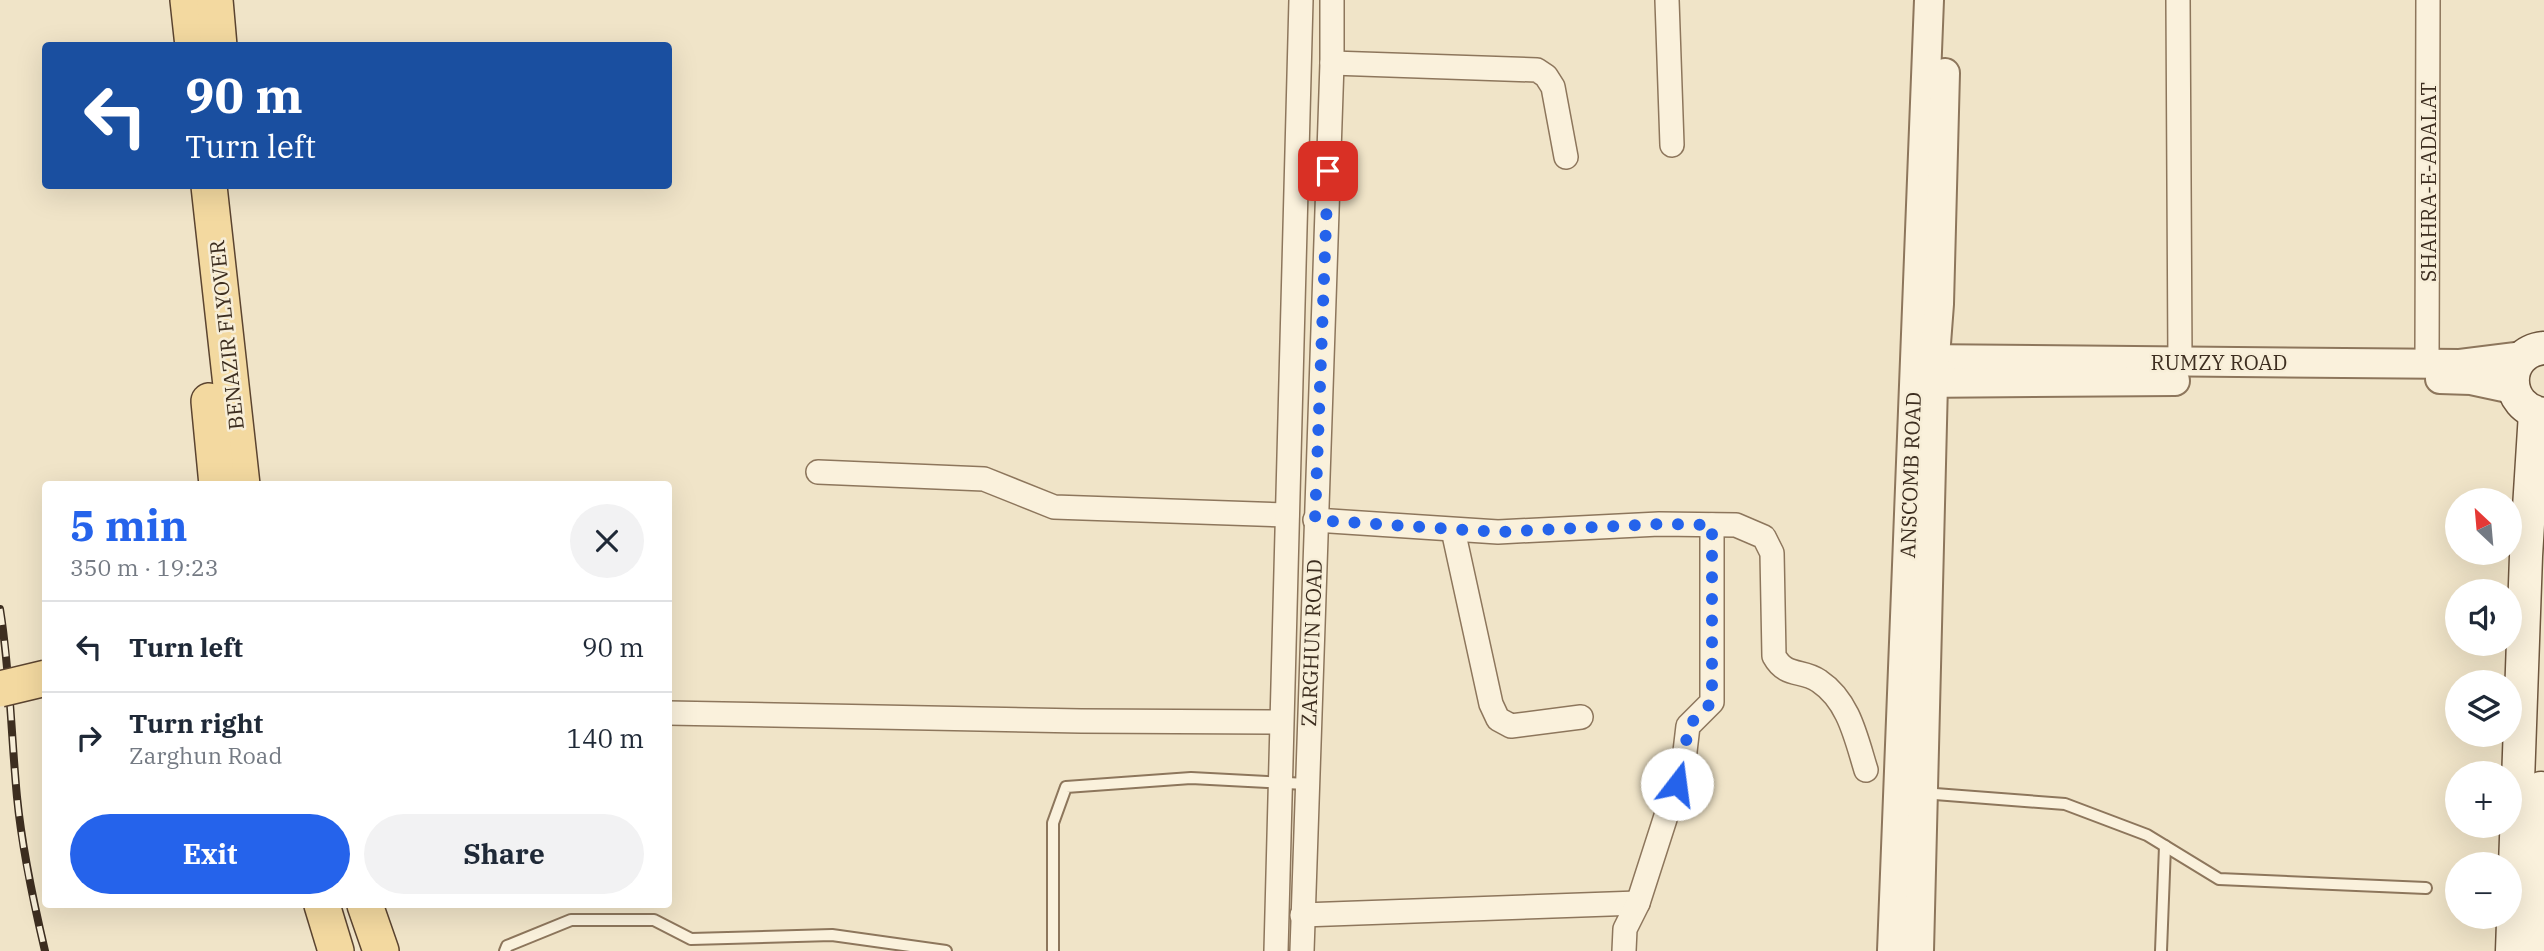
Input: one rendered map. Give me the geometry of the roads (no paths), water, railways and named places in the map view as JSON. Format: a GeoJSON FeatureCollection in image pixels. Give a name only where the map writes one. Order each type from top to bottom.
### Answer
{"type":"FeatureCollection","features":[{"type":"Feature","properties":{"kind":"main road"},"geometry":{"type":"LineString","coordinates":[[167,0],[172,42]]}},
{"type":"Feature","properties":{"kind":"main road"},"geometry":{"type":"LineString","coordinates":[[188,0],[193,42]]}},
{"type":"Feature","properties":{"kind":"main road"},"geometry":{"type":"LineString","coordinates":[[215,0],[219,42]]}},
{"type":"Feature","properties":{"kind":"main road"},"geometry":{"type":"LineString","coordinates":[[187,189],[217,481]]}},
{"type":"Feature","properties":{"kind":"main road","name":"BENAZIR FLYOVER"},"geometry":{"type":"LineString","coordinates":[[209,189],[242,481]]}},
{"type":"Feature","properties":{"kind":"main road"},"geometry":{"type":"LineString","coordinates":[[232,189],[261,481]]}},
{"type":"Feature","properties":{"kind":"main road"},"geometry":{"type":"LineString","coordinates":[[2512,951],[2540,414],[2521,404],[2513,389],[2513,371],[2534,352]]}},
{"type":"Feature","properties":{"kind":"main road"},"geometry":{"type":"LineString","coordinates":[[0,689],[42,679]]}},
{"type":"Feature","properties":{"kind":"main road"},"geometry":{"type":"LineString","coordinates":[[0,709],[42,700]]}},
{"type":"Feature","properties":{"kind":"main road"},"geometry":{"type":"LineString","coordinates":[[2536,951],[2544,703]]}},
{"type":"Feature","properties":{"kind":"main road"},"geometry":{"type":"LineString","coordinates":[[323,908],[336,951]]}},
{"type":"Feature","properties":{"kind":"main road"},"geometry":{"type":"LineString","coordinates":[[346,908],[360,951]]}},
{"type":"Feature","properties":{"kind":"main road"},"geometry":{"type":"LineString","coordinates":[[366,908],[381,951]]}},
{"type":"Feature","properties":{"kind":"street","name":"ZARGHUN ROAD"},"geometry":{"type":"LineString","coordinates":[[1276,951],[1301,0]]}},
{"type":"Feature","properties":{"kind":"street","name":"ZARGHUN ROAD"},"geometry":{"type":"LineString","coordinates":[[1301,951],[1332,0]]}},
{"type":"Feature","properties":{"kind":"street"},"geometry":{"type":"LineString","coordinates":[[1667,0],[1672,145]]}},
{"type":"Feature","properties":{"kind":"street","name":"ANSCOMB ROAD"},"geometry":{"type":"LineString","coordinates":[[1919,951],[1911,795],[1924,371],[1929,0]]}},
{"type":"Feature","properties":{"kind":"street","name":"ANSCOMB ROAD"},"geometry":{"type":"LineString","coordinates":[[1924,371],[1939,304],[1947,0]]}},
{"type":"Feature","properties":{"kind":"street"},"geometry":{"type":"LineString","coordinates":[[2178,0],[2180,362]]}},
{"type":"Feature","properties":{"kind":"street","name":"SHAHRA-E-ADALAT"},"geometry":{"type":"LineString","coordinates":[[2427,364],[2428,0]]}},
{"type":"Feature","properties":{"kind":"street"},"geometry":{"type":"LineString","coordinates":[[1332,63],[1537,70],[1546,76],[1553,87],[1566,157]]}},
{"type":"Feature","properties":{"kind":"street","name":"RUMZY ROAD"},"geometry":{"type":"LineString","coordinates":[[1924,371],[2180,362],[2460,364],[2534,352]]}},
{"type":"Feature","properties":{"kind":"street","name":"RUMZY ROAD"},"geometry":{"type":"LineString","coordinates":[[1924,371],[2427,378],[2471,380],[2513,389]]}},
{"type":"Feature","properties":{"kind":"street"},"geometry":{"type":"LineString","coordinates":[[818,472],[984,479],[1054,507],[1287,515]]}},
{"type":"Feature","properties":{"kind":"street"},"geometry":{"type":"LineString","coordinates":[[1315,520],[1498,532],[1659,524],[1736,525],[1764,537],[1772,553],[1774,656],[1779,666],[1816,679],[1835,694],[1851,724],[1866,770]]}},
{"type":"Feature","properties":{"kind":"street"},"geometry":{"type":"LineString","coordinates":[[1624,951],[1625,929],[1638,903],[1684,760],[1688,726],[1712,702],[1712,525]]}},
{"type":"Feature","properties":{"kind":"street"},"geometry":{"type":"LineString","coordinates":[[1453,530],[1491,704],[1498,719],[1511,726],[1581,716]]}},
{"type":"Feature","properties":{"kind":"street"},"geometry":{"type":"LineString","coordinates":[[672,713],[1067,721],[1281,722]]}},
{"type":"Feature","properties":{"kind":"street","name":"ANSCOMB ROAD"},"geometry":{"type":"LineString","coordinates":[[1892,951],[1911,795]]}},
{"type":"Feature","properties":{"kind":"street"},"geometry":{"type":"LineString","coordinates":[[1303,915],[1638,903]]}},
{"type":"Feature","properties":{"kind":"lane"},"geometry":{"type":"LineString","coordinates":[[1052,951],[1053,823],[1066,787],[1191,778],[1306,784]]}},
{"type":"Feature","properties":{"kind":"lane"},"geometry":{"type":"LineString","coordinates":[[1911,795],[2065,804],[2147,835],[2219,879],[2426,888]]}},
{"type":"Feature","properties":{"kind":"lane"},"geometry":{"type":"LineString","coordinates":[[2161,951],[2165,846]]}},
{"type":"Feature","properties":{"kind":"lane"},"geometry":{"type":"LineString","coordinates":[[505,951],[507,946],[571,919],[654,920],[691,945],[832,935],[946,951]]}},
{"type":"Feature","properties":{"kind":"railway"},"geometry":{"type":"LineString","coordinates":[[0,609],[19,816],[28,874],[45,951]]}}]}
